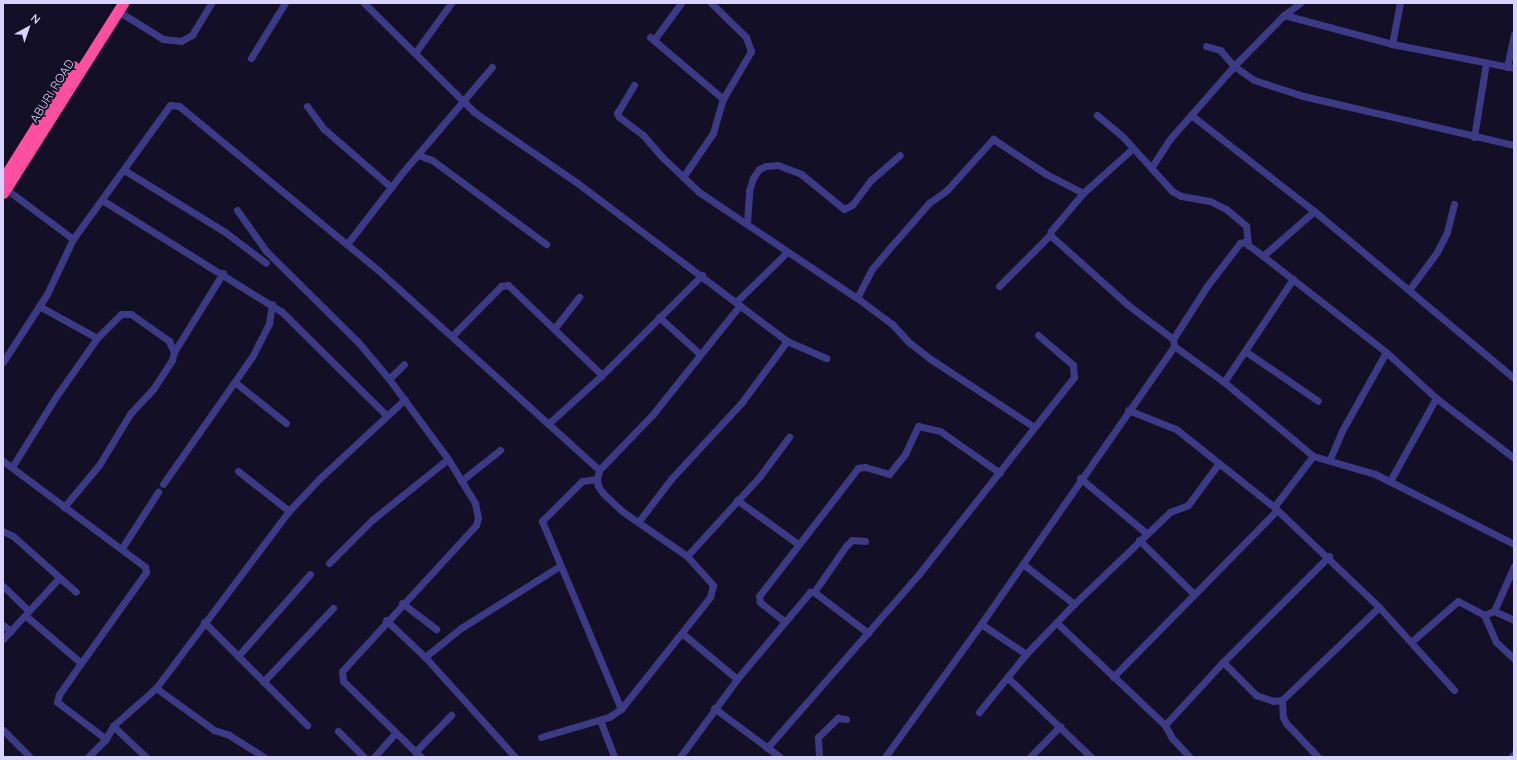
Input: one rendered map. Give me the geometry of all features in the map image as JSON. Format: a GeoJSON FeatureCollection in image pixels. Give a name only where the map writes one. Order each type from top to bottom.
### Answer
{"type":"FeatureCollection","features":[{"type":"Feature","properties":{"kind":"highway","name":"ABURI ROAD"},"geometry":{"type":"LineString","coordinates":[[4,187],[118,6]]}},
{"type":"Feature","properties":{"kind":"street"},"geometry":{"type":"LineString","coordinates":[[118,6],[163,39],[181,41],[192,35],[211,3]]}},
{"type":"Feature","properties":{"kind":"street"},"geometry":{"type":"LineString","coordinates":[[251,58],[285,3]]}},
{"type":"Feature","properties":{"kind":"street"},"geometry":{"type":"LineString","coordinates":[[364,3],[415,53],[462,104],[576,182],[702,275],[787,341],[826,358]]}},
{"type":"Feature","properties":{"kind":"street"},"geometry":{"type":"LineString","coordinates":[[415,53],[451,3]]}},
{"type":"Feature","properties":{"kind":"street"},"geometry":{"type":"LineString","coordinates":[[681,3],[652,38],[723,99]]}},
{"type":"Feature","properties":{"kind":"street"},"geometry":{"type":"LineString","coordinates":[[683,177],[713,133],[723,99],[751,50],[750,44],[736,25],[711,3]]}},
{"type":"Feature","properties":{"kind":"street"},"geometry":{"type":"LineString","coordinates":[[1151,168],[1191,115],[1234,66],[1284,15],[1300,3]]}},
{"type":"Feature","properties":{"kind":"street"},"geometry":{"type":"LineString","coordinates":[[1392,44],[1400,3]]}},
{"type":"Feature","properties":{"kind":"street"},"geometry":{"type":"LineString","coordinates":[[1284,15],[1392,44],[1511,67],[1514,35]]}},
{"type":"Feature","properties":{"kind":"street"},"geometry":{"type":"LineString","coordinates":[[1206,46],[1220,50],[1234,66],[1254,80],[1303,96],[1474,137],[1514,145]]}},
{"type":"Feature","properties":{"kind":"street"},"geometry":{"type":"LineString","coordinates":[[1474,137],[1486,63]]}},
{"type":"Feature","properties":{"kind":"street"},"geometry":{"type":"LineString","coordinates":[[347,244],[391,187],[492,67]]}},
{"type":"Feature","properties":{"kind":"street"},"geometry":{"type":"LineString","coordinates":[[634,85],[617,113],[619,118],[643,135],[683,177],[700,192],[857,298],[892,324],[910,343],[929,358],[1034,427]]}},
{"type":"Feature","properties":{"kind":"street"},"geometry":{"type":"LineString","coordinates":[[3,362],[39,306],[73,239],[124,170],[164,110],[170,104],[179,106],[282,193],[347,244],[452,336],[599,470]]}},
{"type":"Feature","properties":{"kind":"street"},"geometry":{"type":"LineString","coordinates":[[308,106],[324,129],[391,187]]}},
{"type":"Feature","properties":{"kind":"street"},"geometry":{"type":"LineString","coordinates":[[1097,115],[1151,168],[1168,188],[1181,196],[1210,201],[1226,209],[1246,226],[1248,245]]}},
{"type":"Feature","properties":{"kind":"street"},"geometry":{"type":"LineString","coordinates":[[1191,115],[1314,211],[1514,378]]}},
{"type":"Feature","properties":{"kind":"street"},"geometry":{"type":"LineString","coordinates":[[857,298],[872,269],[894,242],[929,203],[947,190],[993,139],[1046,174],[1083,193]]}},
{"type":"Feature","properties":{"kind":"street"},"geometry":{"type":"LineString","coordinates":[[999,286],[1050,235],[1083,193],[1132,149]]}},
{"type":"Feature","properties":{"kind":"street"},"geometry":{"type":"LineString","coordinates":[[418,155],[432,160],[546,244]]}},
{"type":"Feature","properties":{"kind":"street"},"geometry":{"type":"LineString","coordinates":[[747,223],[748,191],[759,170],[766,166],[778,165],[800,174],[844,209],[852,206],[871,180],[900,155]]}},
{"type":"Feature","properties":{"kind":"street"},"geometry":{"type":"LineString","coordinates":[[124,170],[225,232],[266,263]]}},
{"type":"Feature","properties":{"kind":"street"},"geometry":{"type":"LineString","coordinates":[[4,187],[73,239]]}},
{"type":"Feature","properties":{"kind":"street"},"geometry":{"type":"LineString","coordinates":[[102,200],[272,304],[282,312],[386,416]]}},
{"type":"Feature","properties":{"kind":"street"},"geometry":{"type":"LineString","coordinates":[[1409,290],[1437,252],[1447,232],[1454,204]]}},
{"type":"Feature","properties":{"kind":"street"},"geometry":{"type":"LineString","coordinates":[[237,210],[266,251],[358,342],[389,379],[448,459],[475,504],[478,518],[476,525],[386,620],[342,671],[343,682],[395,734],[421,757]]}},
{"type":"Feature","properties":{"kind":"street"},"geometry":{"type":"LineString","coordinates":[[1264,256],[1314,211]]}},
{"type":"Feature","properties":{"kind":"street"},"geometry":{"type":"LineString","coordinates":[[1050,235],[1128,305],[1313,456],[1330,459],[1390,481],[1514,544]]}},
{"type":"Feature","properties":{"kind":"street"},"geometry":{"type":"LineString","coordinates":[[884,757],[1023,564],[1080,478],[1128,410],[1237,245],[1244,242],[1264,256],[1386,352],[1436,398],[1514,458]]}},
{"type":"Feature","properties":{"kind":"street"},"geometry":{"type":"LineString","coordinates":[[541,737],[609,717],[621,709],[683,634],[713,592],[713,585],[687,556],[603,493],[598,486],[597,479],[599,470],[653,414],[738,304],[787,252]]}},
{"type":"Feature","properties":{"kind":"street"},"geometry":{"type":"LineString","coordinates":[[64,507],[99,465],[130,414],[154,388],[174,352],[223,273]]}},
{"type":"Feature","properties":{"kind":"street"},"geometry":{"type":"LineString","coordinates":[[548,424],[602,375],[702,275]]}},
{"type":"Feature","properties":{"kind":"street"},"geometry":{"type":"LineString","coordinates":[[1224,382],[1293,279]]}},
{"type":"Feature","properties":{"kind":"street"},"geometry":{"type":"LineString","coordinates":[[452,336],[504,285],[554,329],[602,375]]}},
{"type":"Feature","properties":{"kind":"street"},"geometry":{"type":"LineString","coordinates":[[554,329],[578,297]]}},
{"type":"Feature","properties":{"kind":"street"},"geometry":{"type":"LineString","coordinates":[[163,484],[236,383],[269,323],[272,304]]}},
{"type":"Feature","properties":{"kind":"street"},"geometry":{"type":"LineString","coordinates":[[39,306],[97,338]]}},
{"type":"Feature","properties":{"kind":"street"},"geometry":{"type":"LineString","coordinates":[[12,467],[57,395],[97,338],[126,312],[169,341],[174,352]]}},
{"type":"Feature","properties":{"kind":"street"},"geometry":{"type":"LineString","coordinates":[[269,323],[282,312]]}},
{"type":"Feature","properties":{"kind":"street"},"geometry":{"type":"LineString","coordinates":[[659,318],[700,354]]}},
{"type":"Feature","properties":{"kind":"street"},"geometry":{"type":"LineString","coordinates":[[767,748],[868,633],[1000,473],[1074,376],[1075,370],[1073,365],[1038,335]]}},
{"type":"Feature","properties":{"kind":"street"},"geometry":{"type":"LineString","coordinates":[[639,521],[671,479],[742,402],[787,341]]}},
{"type":"Feature","properties":{"kind":"street"},"geometry":{"type":"LineString","coordinates":[[1244,351],[1318,401]]}},
{"type":"Feature","properties":{"kind":"street"},"geometry":{"type":"LineString","coordinates":[[1330,459],[1343,429],[1386,352]]}},
{"type":"Feature","properties":{"kind":"street"},"geometry":{"type":"LineString","coordinates":[[389,379],[404,364]]}},
{"type":"Feature","properties":{"kind":"street"},"geometry":{"type":"LineString","coordinates":[[236,383],[286,423]]}},
{"type":"Feature","properties":{"kind":"street"},"geometry":{"type":"LineString","coordinates":[[1390,481],[1436,398]]}},
{"type":"Feature","properties":{"kind":"street"},"geometry":{"type":"LineString","coordinates":[[88,757],[106,739],[114,726],[156,688],[204,622],[289,511],[405,399]]}},
{"type":"Feature","properties":{"kind":"street"},"geometry":{"type":"LineString","coordinates":[[1128,410],[1176,429],[1276,508],[1329,556],[1379,607],[1454,690]]}},
{"type":"Feature","properties":{"kind":"street"},"geometry":{"type":"LineString","coordinates":[[784,621],[758,598],[798,544],[858,468],[865,467],[889,474],[905,454],[921,425],[940,431],[1000,473]]}},
{"type":"Feature","properties":{"kind":"street"},"geometry":{"type":"LineString","coordinates":[[687,556],[760,476],[789,437]]}},
{"type":"Feature","properties":{"kind":"street"},"geometry":{"type":"LineString","coordinates":[[461,481],[500,450]]}},
{"type":"Feature","properties":{"kind":"street"},"geometry":{"type":"LineString","coordinates":[[1113,677],[1276,508],[1313,456]]}},
{"type":"Feature","properties":{"kind":"street"},"geometry":{"type":"LineString","coordinates":[[328,563],[372,520],[448,459]]}},
{"type":"Feature","properties":{"kind":"street"},"geometry":{"type":"LineString","coordinates":[[3,461],[64,507],[143,563],[146,572],[59,695],[57,702],[106,739]]}},
{"type":"Feature","properties":{"kind":"street"},"geometry":{"type":"LineString","coordinates":[[979,712],[1026,654],[1074,604],[1146,533],[1170,512],[1185,508],[1219,463]]}},
{"type":"Feature","properties":{"kind":"street"},"geometry":{"type":"LineString","coordinates":[[238,471],[289,511]]}},
{"type":"Feature","properties":{"kind":"street"},"geometry":{"type":"LineString","coordinates":[[1080,478],[1146,533]]}},
{"type":"Feature","properties":{"kind":"street"},"geometry":{"type":"LineString","coordinates":[[597,479],[582,481],[542,521],[621,709]]}},
{"type":"Feature","properties":{"kind":"street"},"geometry":{"type":"LineString","coordinates":[[122,548],[158,492]]}},
{"type":"Feature","properties":{"kind":"street"},"geometry":{"type":"LineString","coordinates":[[737,500],[798,544]]}},
{"type":"Feature","properties":{"kind":"street"},"geometry":{"type":"LineString","coordinates":[[3,531],[13,536],[76,592]]}},
{"type":"Feature","properties":{"kind":"street"},"geometry":{"type":"LineString","coordinates":[[680,757],[736,679],[806,595],[814,592],[846,546],[852,540],[865,541]]}},
{"type":"Feature","properties":{"kind":"street"},"geometry":{"type":"LineString","coordinates":[[1139,540],[1194,594]]}},
{"type":"Feature","properties":{"kind":"street"},"geometry":{"type":"LineString","coordinates":[[1165,725],[1223,662],[1329,556]]}},
{"type":"Feature","properties":{"kind":"street"},"geometry":{"type":"LineString","coordinates":[[1023,564],[1074,604]]}},
{"type":"Feature","properties":{"kind":"street"},"geometry":{"type":"LineString","coordinates":[[425,657],[461,628],[560,566]]}},
{"type":"Feature","properties":{"kind":"street"},"geometry":{"type":"LineString","coordinates":[[1484,615],[1494,611],[1514,566]]}},
{"type":"Feature","properties":{"kind":"street"},"geometry":{"type":"LineString","coordinates":[[238,656],[310,574]]}},
{"type":"Feature","properties":{"kind":"street"},"geometry":{"type":"LineString","coordinates":[[3,639],[28,614],[59,578]]}},
{"type":"Feature","properties":{"kind":"street"},"geometry":{"type":"LineString","coordinates":[[3,586],[28,614],[81,663]]}},
{"type":"Feature","properties":{"kind":"street"},"geometry":{"type":"LineString","coordinates":[[814,592],[868,633]]}},
{"type":"Feature","properties":{"kind":"street"},"geometry":{"type":"LineString","coordinates":[[1411,642],[1458,601],[1484,615],[1496,642],[1514,659]]}},
{"type":"Feature","properties":{"kind":"street"},"geometry":{"type":"LineString","coordinates":[[402,603],[436,629]]}},
{"type":"Feature","properties":{"kind":"street"},"geometry":{"type":"LineString","coordinates":[[1223,662],[1256,695],[1273,701],[1282,700],[1379,607]]}},
{"type":"Feature","properties":{"kind":"street"},"geometry":{"type":"LineString","coordinates":[[263,682],[333,608]]}},
{"type":"Feature","properties":{"kind":"street"},"geometry":{"type":"LineString","coordinates":[[1494,611],[1514,620]]}},
{"type":"Feature","properties":{"kind":"street"},"geometry":{"type":"LineString","coordinates":[[386,620],[425,657],[515,757]]}},
{"type":"Feature","properties":{"kind":"street"},"geometry":{"type":"LineString","coordinates":[[204,622],[307,725]]}},
{"type":"Feature","properties":{"kind":"street"},"geometry":{"type":"LineString","coordinates":[[1057,623],[1165,725],[1172,738],[1190,757]]}},
{"type":"Feature","properties":{"kind":"street"},"geometry":{"type":"LineString","coordinates":[[981,624],[1026,654]]}},
{"type":"Feature","properties":{"kind":"street"},"geometry":{"type":"LineString","coordinates":[[3,625],[11,631]]}},
{"type":"Feature","properties":{"kind":"street"},"geometry":{"type":"LineString","coordinates":[[683,634],[736,679]]}},
{"type":"Feature","properties":{"kind":"street"},"geometry":{"type":"LineString","coordinates":[[1008,678],[1091,757]]}},
{"type":"Feature","properties":{"kind":"street"},"geometry":{"type":"LineString","coordinates":[[156,688],[214,730],[229,735],[264,757]]}},
{"type":"Feature","properties":{"kind":"street"},"geometry":{"type":"LineString","coordinates":[[1282,700],[1283,717],[1286,723],[1318,757]]}},
{"type":"Feature","properties":{"kind":"street"},"geometry":{"type":"LineString","coordinates":[[714,708],[780,757]]}},
{"type":"Feature","properties":{"kind":"street"},"geometry":{"type":"LineString","coordinates":[[415,752],[451,715]]}},
{"type":"Feature","properties":{"kind":"street"},"geometry":{"type":"LineString","coordinates":[[819,757],[818,737],[838,718],[846,719]]}},
{"type":"Feature","properties":{"kind":"street"},"geometry":{"type":"LineString","coordinates":[[600,720],[614,757]]}},
{"type":"Feature","properties":{"kind":"street"},"geometry":{"type":"LineString","coordinates":[[114,726],[146,757]]}},
{"type":"Feature","properties":{"kind":"street"},"geometry":{"type":"LineString","coordinates":[[1030,757],[1060,726]]}},
{"type":"Feature","properties":{"kind":"street"},"geometry":{"type":"LineString","coordinates":[[3,730],[30,757]]}},
{"type":"Feature","properties":{"kind":"street"},"geometry":{"type":"LineString","coordinates":[[338,731],[364,757]]}},
{"type":"Feature","properties":{"kind":"street"},"geometry":{"type":"LineString","coordinates":[[374,757],[395,734]]}},
{"type":"Feature","properties":{"kind":"street"},"geometry":{"type":"LineString","coordinates":[[1511,757],[1514,754]]}}]}
